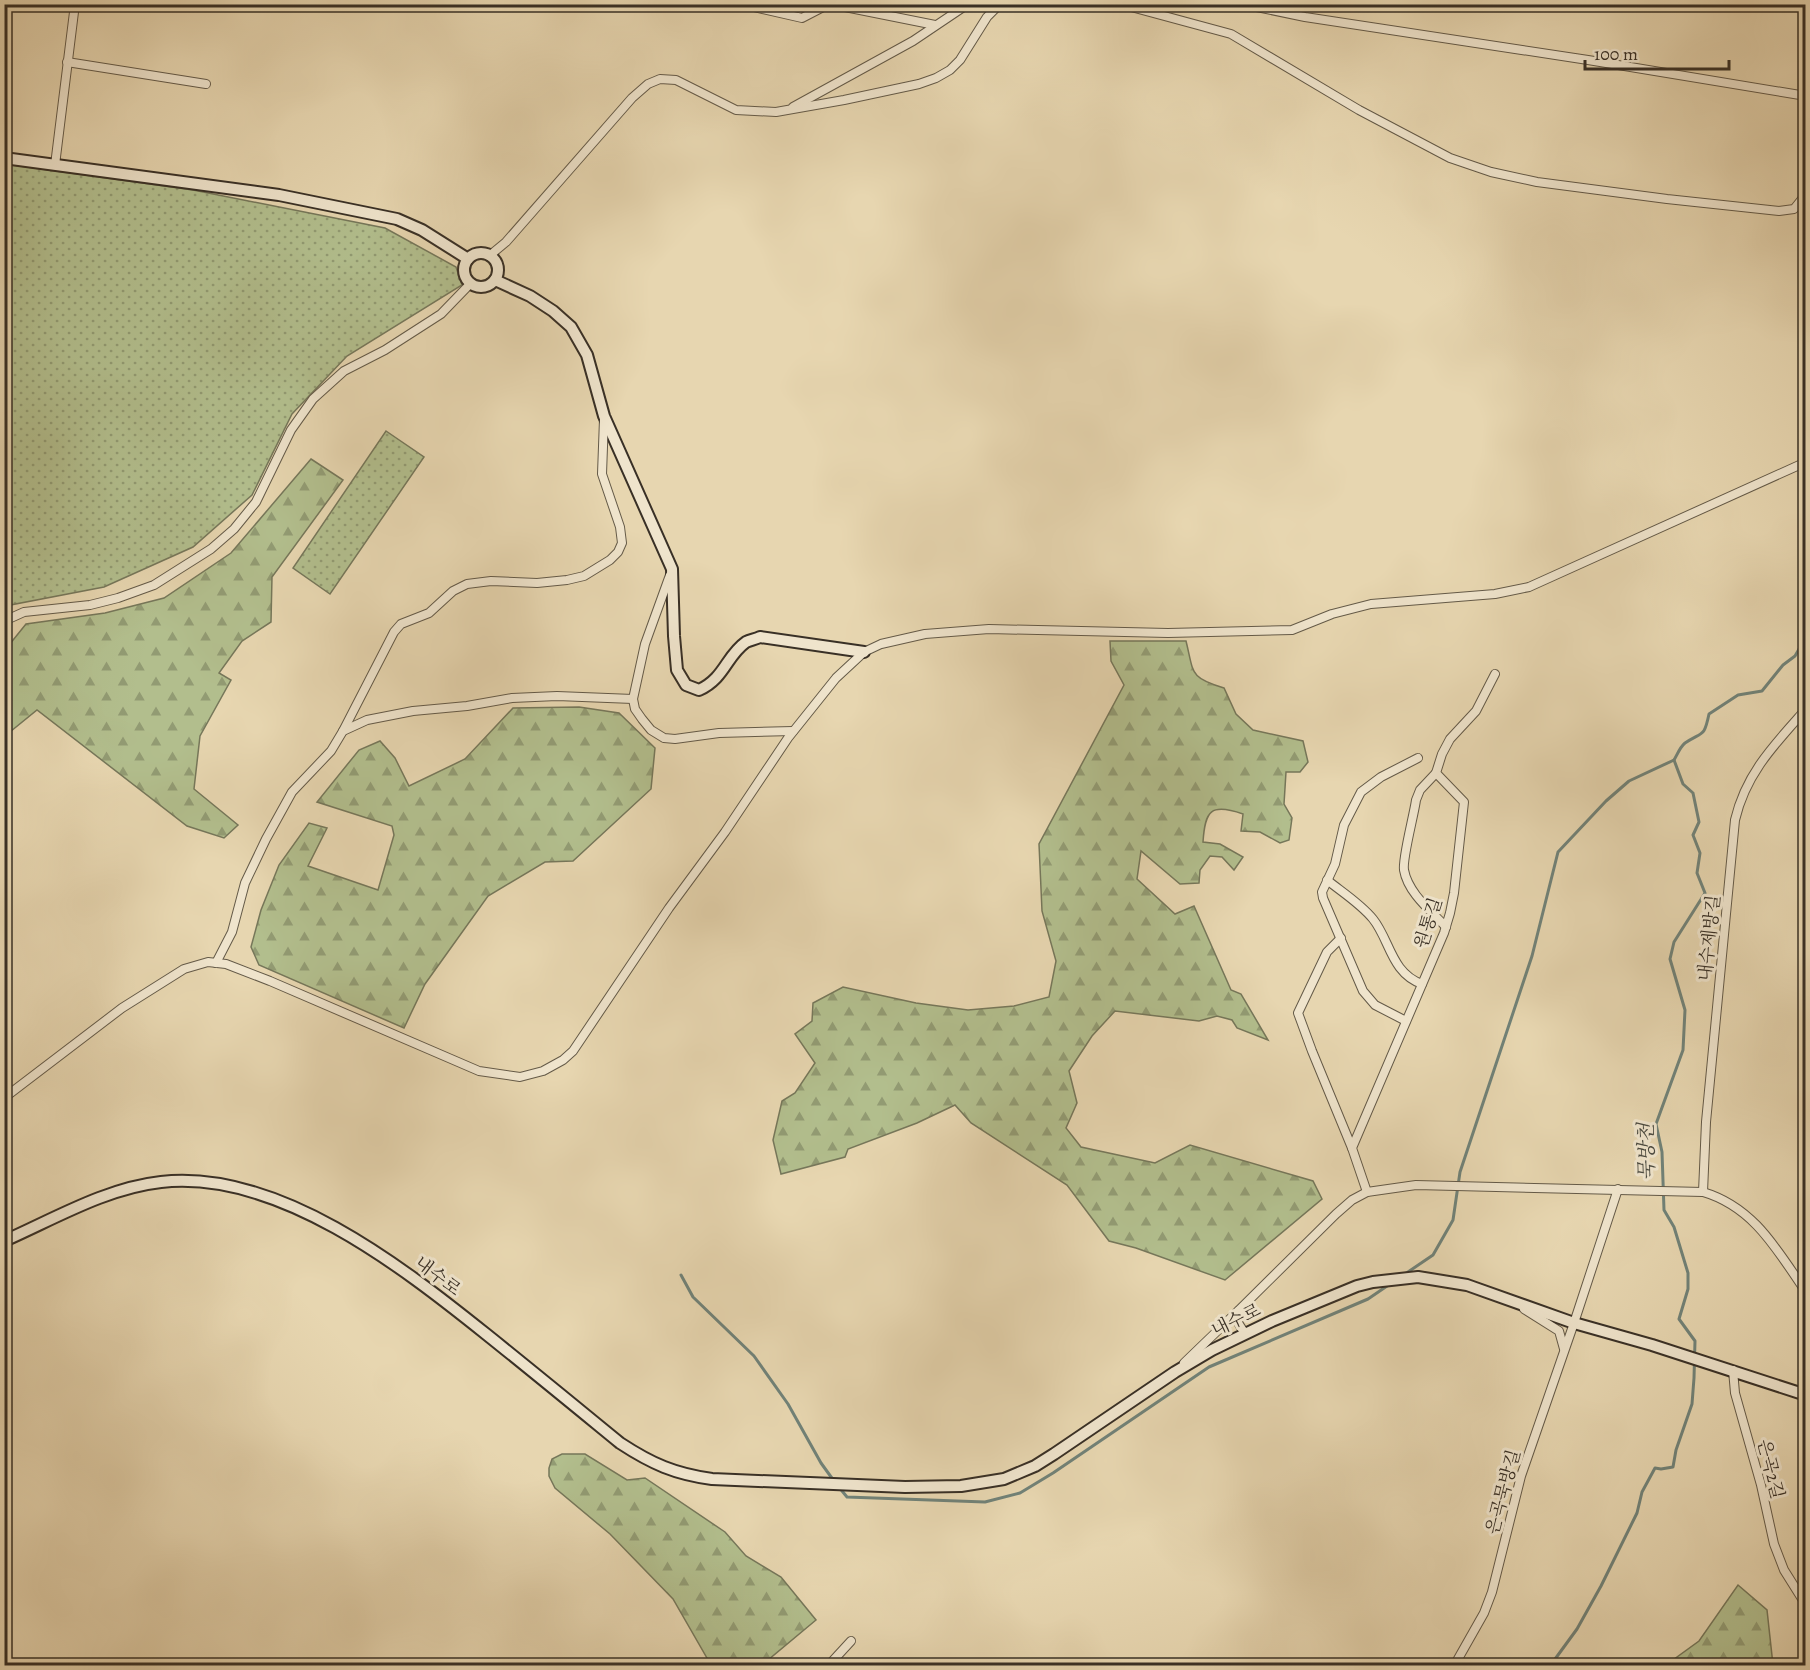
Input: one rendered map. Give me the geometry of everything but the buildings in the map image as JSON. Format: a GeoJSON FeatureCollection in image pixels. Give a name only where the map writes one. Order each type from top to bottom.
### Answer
{"type":"FeatureCollection","features":[{"type":"Feature","properties":{"kind":"street"},"geometry":{"type":"LineString","coordinates":[[55,165],[75,4]]}},
{"type":"Feature","properties":{"kind":"street"},"geometry":{"type":"LineString","coordinates":[[741,4],[802,18],[830,4],[935,25]]}},
{"type":"Feature","properties":{"kind":"street"},"geometry":{"type":"LineString","coordinates":[[789,109],[912,41],[968,4]]}},
{"type":"Feature","properties":{"kind":"street"},"geometry":{"type":"LineString","coordinates":[[489,256],[506,242],[632,98],[648,84],[660,79],[676,80],[736,110],[765,112],[844,100],[920,84],[950,70],[960,60],[987,16],[1000,4]]}},
{"type":"Feature","properties":{"kind":"street"},"geometry":{"type":"LineString","coordinates":[[1120,4],[1231,34],[1359,110],[1450,158],[1491,172],[1537,182],[1667,200],[1779,211],[1794,209],[1806,194]]}},
{"type":"Feature","properties":{"kind":"street"},"geometry":{"type":"LineString","coordinates":[[1242,4],[1806,96]]}},
{"type":"Feature","properties":{"kind":"street"},"geometry":{"type":"LineString","coordinates":[[1795,4],[1806,6]]}},
{"type":"Feature","properties":{"kind":"street"},"geometry":{"type":"LineString","coordinates":[[67,62],[206,84]]}},
{"type":"Feature","properties":{"kind":"street"},"geometry":{"type":"LineString","coordinates":[[4,158],[279,195],[397,219],[422,230],[468,260]]}},
{"type":"Feature","properties":{"kind":"street"},"geometry":{"type":"LineString","coordinates":[[478,254],[489,256],[497,264],[495,280],[481,287],[471,283],[464,269],[468,260],[478,254]]}},
{"type":"Feature","properties":{"kind":"street"},"geometry":{"type":"LineString","coordinates":[[495,280],[530,296],[553,311],[571,327],[587,356],[604,416],[672,569],[677,670],[686,685],[699,690],[711,684],[747,642],[760,637],[864,652]]}},
{"type":"Feature","properties":{"kind":"street"},"geometry":{"type":"LineString","coordinates":[[4,621],[24,612],[90,605],[118,598],[154,585],[211,549],[234,529],[256,501],[291,430],[313,399],[344,371],[385,350],[441,314],[471,283]]}},
{"type":"Feature","properties":{"kind":"street"},"geometry":{"type":"LineString","coordinates":[[216,963],[232,932],[245,883],[266,839],[292,792],[331,751],[394,632],[401,624],[429,613],[453,591],[467,584],[491,581],[537,583],[576,578],[594,570],[618,552],[622,543],[620,527],[602,474],[604,416]]}},
{"type":"Feature","properties":{"kind":"street"},"geometry":{"type":"LineString","coordinates":[[4,1098],[122,1008],[184,969],[208,962],[226,964],[270,981],[479,1071],[520,1077],[543,1071],[563,1060],[573,1051],[669,908],[793,731],[836,678],[864,652],[881,644],[925,634],[989,629],[1168,633],[1292,630],[1332,614],[1371,604],[1495,594],[1529,587],[1806,462]]}},
{"type":"Feature","properties":{"kind":"street"},"geometry":{"type":"LineString","coordinates":[[672,569],[645,644],[633,699],[635,709],[651,730],[664,738],[793,731]]}},
{"type":"Feature","properties":{"kind":"street"},"geometry":{"type":"LineString","coordinates":[[1446,927],[1414,891],[1404,868],[1416,800],[1420,790],[1436,773],[1450,739],[1476,711],[1495,674]]}},
{"type":"Feature","properties":{"kind":"street"},"geometry":{"type":"LineString","coordinates":[[343,731],[367,720],[413,711],[468,706],[512,698],[557,696],[633,699]]}},
{"type":"Feature","properties":{"kind":"street","name":"내수제방길"},"geometry":{"type":"LineString","coordinates":[[1703,1192],[1705,1133],[1735,820],[1739,804],[1751,777],[1770,750],[1806,709]]}},
{"type":"Feature","properties":{"kind":"street"},"geometry":{"type":"LineString","coordinates":[[1406,1021],[1375,1005],[1363,992],[1322,892],[1335,864],[1344,825],[1360,792],[1381,777],[1418,758]]}},
{"type":"Feature","properties":{"kind":"street","name":"원통길"},"geometry":{"type":"LineString","coordinates":[[1352,1148],[1446,927],[1454,893],[1464,802],[1436,773]]}},
{"type":"Feature","properties":{"kind":"street"},"geometry":{"type":"LineString","coordinates":[[1327,880],[1372,917],[1395,962],[1416,982],[1422,984]]}},
{"type":"Feature","properties":{"kind":"street"},"geometry":{"type":"LineString","coordinates":[[1341,938],[1327,952],[1298,1013],[1352,1148],[1367,1192]]}},
{"type":"Feature","properties":{"kind":"street","name":"내수로"},"geometry":{"type":"LineString","coordinates":[[4,1241],[87,1204],[144,1184],[196,1181],[241,1188],[294,1207],[371,1249],[403,1270],[620,1443],[648,1461],[677,1473],[712,1479],[905,1487],[961,1486],[1004,1479],[1035,1466],[1174,1372],[1245,1333],[1341,1292],[1380,1281],[1426,1278],[1467,1285],[1574,1323],[1729,1370]]}},
{"type":"Feature","properties":{"kind":"street"},"geometry":{"type":"LineString","coordinates":[[1174,1372],[1352,1200],[1367,1192],[1416,1185],[1703,1192],[1728,1201],[1758,1226],[1806,1292]]}},
{"type":"Feature","properties":{"kind":"street","name":"은곡묵방길"},"geometry":{"type":"LineString","coordinates":[[1454,1665],[1484,1612],[1492,1592],[1521,1476],[1621,1189]]}},
{"type":"Feature","properties":{"kind":"street"},"geometry":{"type":"LineString","coordinates":[[1508,1299],[1559,1331],[1565,1350]]}},
{"type":"Feature","properties":{"kind":"street"},"geometry":{"type":"LineString","coordinates":[[1239,1310],[1237,1322],[1245,1333]]}},
{"type":"Feature","properties":{"kind":"street"},"geometry":{"type":"LineString","coordinates":[[1729,1370],[1806,1395]]}},
{"type":"Feature","properties":{"kind":"street","name":"은곡2길"},"geometry":{"type":"LineString","coordinates":[[1729,1370],[1761,1485],[1774,1544],[1784,1570],[1806,1605]]}},
{"type":"Feature","properties":{"kind":"street"},"geometry":{"type":"LineString","coordinates":[[828,1665],[851,1641]]}},
{"type":"Feature","properties":{"kind":"green space"},"geometry":{"type":"Polygon","coordinates":[[[5,164],[193,190],[385,228],[456,267],[462,285],[347,356],[292,414],[252,495],[193,547],[104,587],[5,606],[5,164]]]}},
{"type":"Feature","properties":{"kind":"green space"},"geometry":{"type":"Polygon","coordinates":[[[386,431],[424,457],[330,594],[293,568],[386,431]]]}},
{"type":"Feature","properties":{"kind":"green space"},"geometry":{"type":"Polygon","coordinates":[[[311,459],[343,480],[272,577],[271,622],[242,641],[219,673],[231,680],[200,736],[194,789],[238,825],[224,838],[187,826],[37,710],[5,736],[5,650],[26,624],[105,613],[164,598],[231,553],[311,459]]]}},
{"type":"Feature","properties":{"kind":"green space"},"geometry":{"type":"Polygon","coordinates":[[[1110,641],[1186,641],[1195,673],[1204,681],[1224,688],[1236,714],[1253,730],[1303,741],[1308,762],[1300,772],[1286,772],[1284,804],[1292,818],[1289,840],[1280,843],[1260,832],[1241,831],[1243,814],[1224,809],[1212,812],[1208,816],[1203,842],[1220,844],[1243,857],[1234,870],[1222,857],[1210,856],[1200,870],[1199,883],[1180,884],[1141,851],[1137,879],[1175,914],[1194,906],[1231,990],[1241,994],[1268,1040],[1237,1028],[1232,1020],[1217,1016],[1199,1021],[1115,1011],[1092,1036],[1069,1071],[1077,1103],[1066,1128],[1081,1147],[1155,1163],[1190,1145],[1313,1181],[1322,1199],[1225,1280],[1136,1248],[1109,1241],[1067,1185],[971,1123],[955,1105],[917,1123],[848,1149],[845,1157],[781,1174],[773,1140],[782,1101],[795,1093],[815,1063],[795,1034],[812,1021],[813,1003],[843,987],[916,1003],[968,1010],[1014,1006],[1049,997],[1056,961],[1042,911],[1039,844],[1124,685],[1111,661],[1110,641]]]}},
{"type":"Feature","properties":{"kind":"green space"},"geometry":{"type":"Polygon","coordinates":[[[579,707],[619,713],[655,748],[651,789],[573,861],[545,862],[488,896],[425,984],[404,1028],[259,965],[251,947],[261,910],[279,865],[309,823],[327,828],[308,866],[378,890],[394,835],[392,826],[317,802],[359,750],[380,741],[395,758],[409,786],[465,759],[513,708],[579,707]]]}},
{"type":"Feature","properties":{"kind":"green space"},"geometry":{"type":"Polygon","coordinates":[[[562,1454],[585,1454],[627,1480],[645,1478],[725,1532],[746,1556],[781,1577],[816,1620],[762,1665],[711,1665],[673,1599],[610,1534],[555,1488],[549,1476],[549,1468],[552,1459],[562,1454]]]}},
{"type":"Feature","properties":{"kind":"green space"},"geometry":{"type":"Polygon","coordinates":[[[1738,1585],[1767,1610],[1773,1665],[1666,1665],[1699,1641],[1738,1585]]]}},
{"type":"Feature","properties":{"kind":"waterway","name":"묵방천"},"geometry":{"type":"LineString","coordinates":[[1550,1666],[1577,1629],[1601,1586],[1637,1513],[1642,1492],[1655,1468],[1673,1467],[1676,1450],[1692,1404],[1695,1341],[1679,1319],[1688,1289],[1688,1273],[1674,1227],[1664,1210],[1662,1152],[1656,1124],[1683,1050],[1685,1010],[1670,959],[1674,942],[1705,893],[1697,873],[1700,853],[1693,835],[1699,822],[1693,793],[1683,784],[1674,760],[1683,745],[1704,731],[1709,714],[1738,695],[1762,691],[1783,665],[1795,656],[1806,637]]}},
{"type":"Feature","properties":{"kind":"waterway"},"geometry":{"type":"LineString","coordinates":[[1405,1274],[1433,1255],[1453,1220],[1460,1172],[1532,956],[1558,852],[1606,801],[1629,781],[1674,760]]}},
{"type":"Feature","properties":{"kind":"waterway"},"geometry":{"type":"LineString","coordinates":[[681,1275],[693,1297],[754,1356],[788,1404],[821,1463],[834,1481]]}},
{"type":"Feature","properties":{"kind":"waterway"},"geometry":{"type":"LineString","coordinates":[[838,1486],[847,1497],[985,1502],[1020,1493],[1209,1367],[1368,1299],[1390,1284]]}}]}
